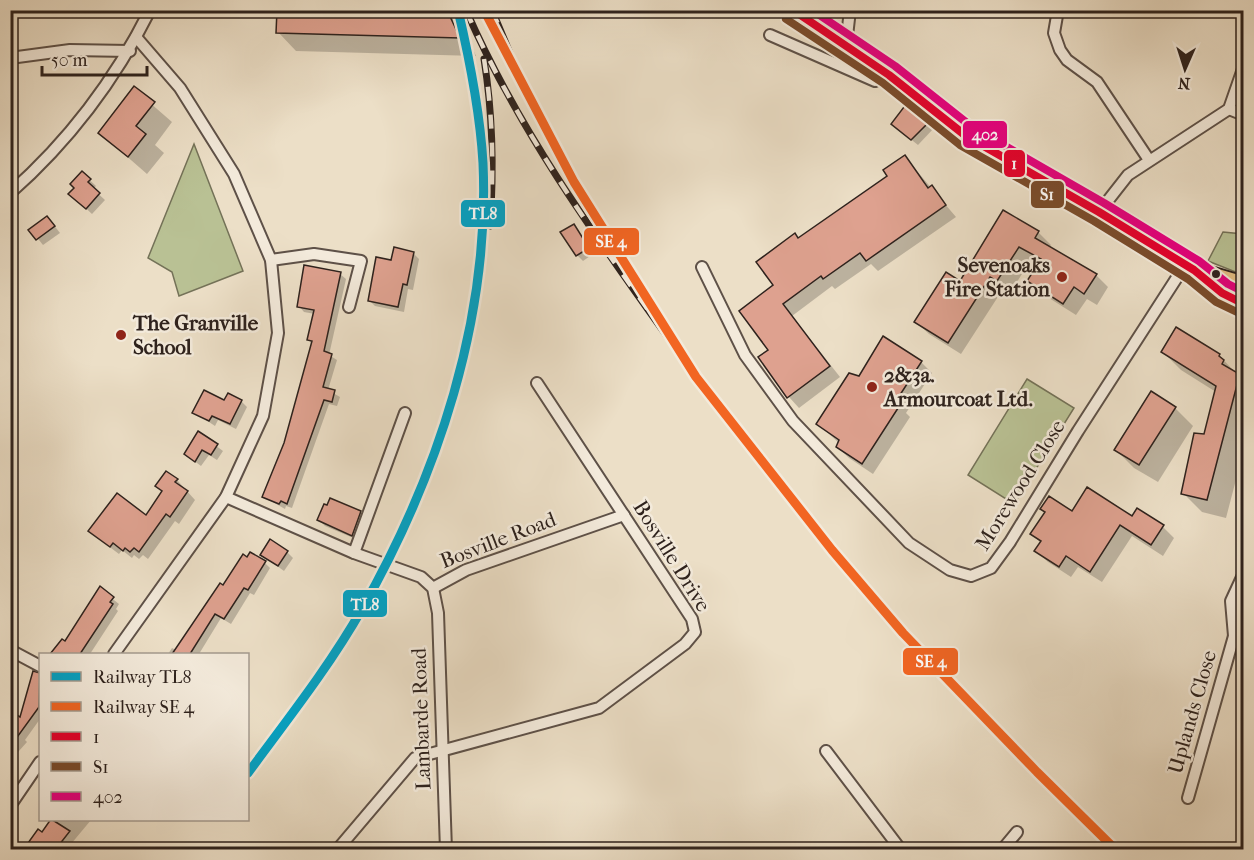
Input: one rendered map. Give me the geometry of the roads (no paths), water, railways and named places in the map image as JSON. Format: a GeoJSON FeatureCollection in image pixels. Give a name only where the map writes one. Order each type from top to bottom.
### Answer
{"type":"FeatureCollection","features":[{"type":"Feature","properties":{"kind":"main road"},"geometry":{"type":"LineString","coordinates":[[792,10],[889,75],[966,136],[1099,212],[1189,267],[1222,293],[1244,304]]}},
{"type":"Feature","properties":{"kind":"main road"},"geometry":{"type":"LineString","coordinates":[[1189,267],[1244,285]]}},
{"type":"Feature","properties":{"kind":"street"},"geometry":{"type":"LineString","coordinates":[[10,193],[38,168],[101,93],[130,51],[150,10]]}},
{"type":"Feature","properties":{"kind":"street"},"geometry":{"type":"LineString","coordinates":[[846,45],[850,10]]}},
{"type":"Feature","properties":{"kind":"street"},"geometry":{"type":"LineString","coordinates":[[1058,10],[1054,33],[1060,50],[1067,60],[1097,82],[1149,160]]}},
{"type":"Feature","properties":{"kind":"street"},"geometry":{"type":"LineString","coordinates":[[770,35],[875,81],[889,75]]}},
{"type":"Feature","properties":{"kind":"street"},"geometry":{"type":"LineString","coordinates":[[115,653],[226,496],[262,416],[278,333],[271,260],[234,174],[180,88],[136,37]]}},
{"type":"Feature","properties":{"kind":"street"},"geometry":{"type":"LineString","coordinates":[[10,58],[70,51],[130,51]]}},
{"type":"Feature","properties":{"kind":"street"},"geometry":{"type":"LineString","coordinates":[[1099,212],[1128,175],[1229,109],[1244,66]]}},
{"type":"Feature","properties":{"kind":"street"},"geometry":{"type":"LineString","coordinates":[[1229,109],[1244,115]]}},
{"type":"Feature","properties":{"kind":"street"},"geometry":{"type":"LineString","coordinates":[[271,260],[314,254],[361,261],[349,307]]}},
{"type":"Feature","properties":{"kind":"street","name":"Morewood Close"},"geometry":{"type":"LineString","coordinates":[[702,267],[744,355],[793,421],[909,543],[950,570],[970,576],[991,568],[1010,543],[1077,431],[1189,267]]}},
{"type":"Feature","properties":{"kind":"street","name":"Bosville Drive"},"geometry":{"type":"LineString","coordinates":[[441,752],[599,708],[692,637],[695,627],[692,619],[537,383]]}},
{"type":"Feature","properties":{"kind":"street"},"geometry":{"type":"LineString","coordinates":[[354,553],[405,413]]}},
{"type":"Feature","properties":{"kind":"street","name":"Bosville Road"},"geometry":{"type":"LineString","coordinates":[[226,496],[354,553],[422,577],[433,588],[466,570],[624,514]]}},
{"type":"Feature","properties":{"kind":"street","name":"Uplands Close"},"geometry":{"type":"LineString","coordinates":[[1188,798],[1239,640],[1231,601],[1244,573]]}},
{"type":"Feature","properties":{"kind":"street","name":"Lambarde Road"},"geometry":{"type":"LineString","coordinates":[[433,588],[438,613],[446,849]]}},
{"type":"Feature","properties":{"kind":"street"},"geometry":{"type":"LineString","coordinates":[[10,650],[39,665]]}},
{"type":"Feature","properties":{"kind":"street"},"geometry":{"type":"LineString","coordinates":[[826,751],[901,849]]}},
{"type":"Feature","properties":{"kind":"street"},"geometry":{"type":"LineString","coordinates":[[337,849],[416,758],[441,752]]}},
{"type":"Feature","properties":{"kind":"street"},"geometry":{"type":"LineString","coordinates":[[10,806],[16,792],[39,763]]}},
{"type":"Feature","properties":{"kind":"street"},"geometry":{"type":"LineString","coordinates":[[1002,849],[1017,832]]}},
{"type":"Feature","properties":{"kind":"railway"},"geometry":{"type":"LineString","coordinates":[[466,10],[489,59],[542,154],[602,245],[696,377]]}},
{"type":"Feature","properties":{"kind":"railway"},"geometry":{"type":"LineString","coordinates":[[492,10],[528,96]]}},
{"type":"Feature","properties":{"kind":"railway"},"geometry":{"type":"LineString","coordinates":[[484,59],[492,142],[490,226]]}},
{"type":"Feature","properties":{"kind":"rail line","name":"TL8"},"geometry":{"type":"LineString","coordinates":[[249,772],[322,672],[362,609],[414,505],[436,450],[454,394],[468,337],[478,279],[483,221],[480,124],[458,10]]}},
{"type":"Feature","properties":{"kind":"place","name":"Sevenoaks Fire Station"},"geometry":{"type":"Point","coordinates":[1062,277]}},
{"type":"Feature","properties":{"kind":"place","name":"The Granville School"},"geometry":{"type":"Point","coordinates":[121,335]}},
{"type":"Feature","properties":{"kind":"place","name":"2&3a. Armourcoat Ltd."},"geometry":{"type":"Point","coordinates":[872,387]}}]}
